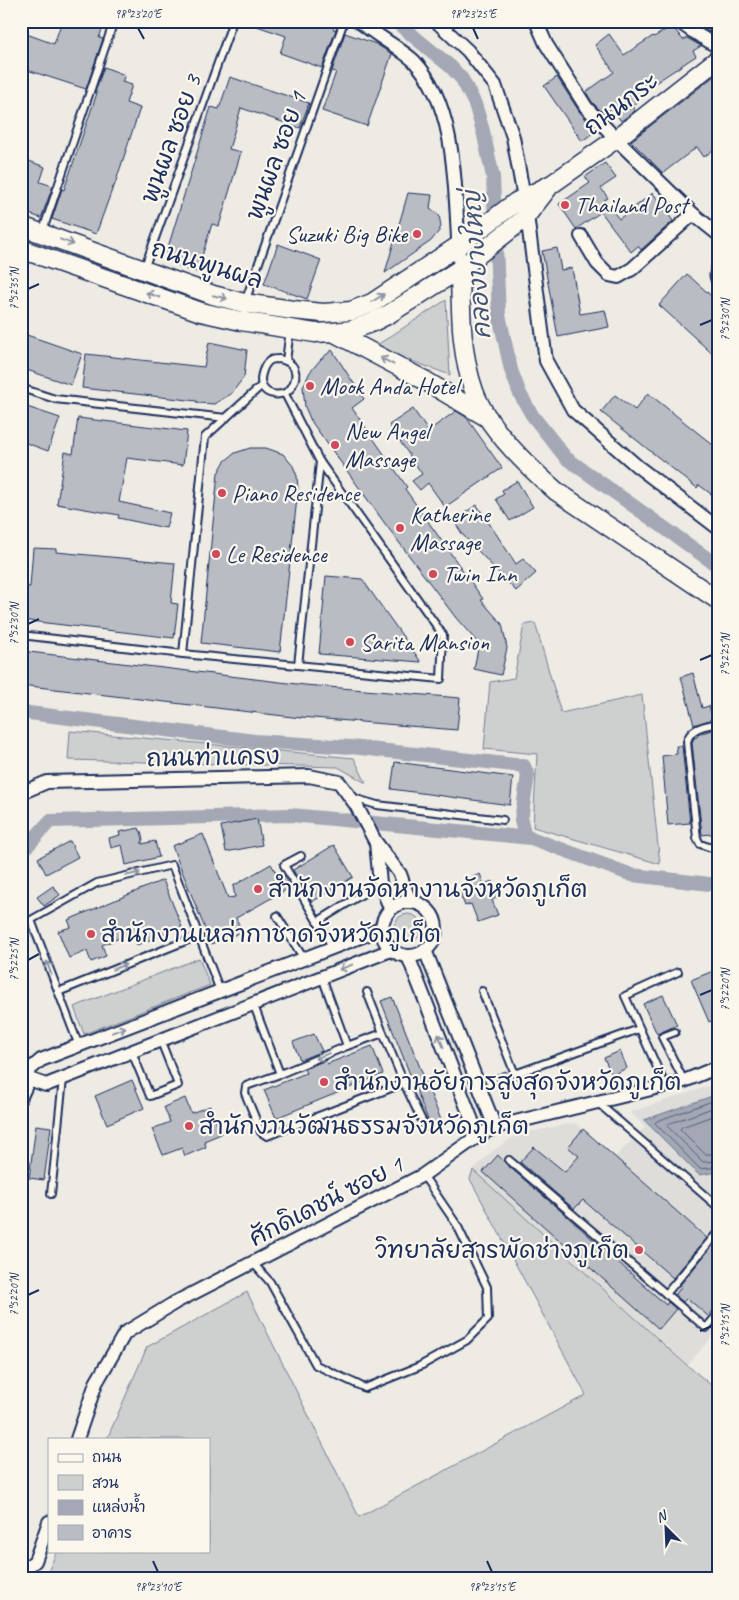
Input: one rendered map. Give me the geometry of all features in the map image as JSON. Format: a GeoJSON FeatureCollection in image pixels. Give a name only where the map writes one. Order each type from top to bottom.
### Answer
{"type":"FeatureCollection","features":[{"type":"Feature","properties":{"kind":"main road","name":"ถนนกระ"},"geometry":{"type":"LineString","coordinates":[[460,269],[476,257],[522,209],[552,184],[616,139],[718,59]]}},
{"type":"Feature","properties":{"kind":"main road","name":"ถนนกระ"},"geometry":{"type":"LineString","coordinates":[[458,246],[476,233],[522,209]]}},
{"type":"Feature","properties":{"kind":"main road","name":"ถนนพูนผล"},"geometry":{"type":"LineString","coordinates":[[21,226],[213,295],[244,303],[323,313],[351,311],[372,302],[458,246]]}},
{"type":"Feature","properties":{"kind":"main road","name":"ถนนพูนผล"},"geometry":{"type":"LineString","coordinates":[[21,249],[201,312],[315,333],[352,330],[373,322],[460,269]]}},
{"type":"Feature","properties":{"kind":"main road"},"geometry":{"type":"LineString","coordinates":[[460,269],[462,327],[474,392],[490,420],[516,454],[556,491],[718,600]]}},
{"type":"Feature","properties":{"kind":"main road"},"geometry":{"type":"LineString","coordinates":[[333,332],[424,380],[490,420]]}},
{"type":"Feature","properties":{"kind":"street"},"geometry":{"type":"LineString","coordinates":[[358,21],[413,60],[425,74],[435,92],[453,156],[460,269]]}},
{"type":"Feature","properties":{"kind":"street"},"geometry":{"type":"LineString","coordinates":[[436,21],[468,51],[495,85],[513,137],[522,209],[546,361],[573,410],[637,466],[718,528]]}},
{"type":"Feature","properties":{"kind":"street"},"geometry":{"type":"LineString","coordinates":[[536,21],[546,44],[586,107],[693,214],[718,234]]}},
{"type":"Feature","properties":{"kind":"street"},"geometry":{"type":"LineString","coordinates":[[678,21],[718,47]]}},
{"type":"Feature","properties":{"kind":"street"},"geometry":{"type":"LineString","coordinates":[[581,236],[597,263],[608,276],[618,277],[632,269],[693,214]]}},
{"type":"Feature","properties":{"kind":"street","name":"ถนนท่าแครง"},"geometry":{"type":"LineString","coordinates":[[21,793],[47,782],[308,776],[339,782],[353,801],[375,841],[400,874],[410,902]]}},
{"type":"Feature","properties":{"kind":"street","name":"ถนนท่าแครง"},"geometry":{"type":"LineString","coordinates":[[375,841],[380,883],[390,908]]}},
{"type":"Feature","properties":{"kind":"street"},"geometry":{"type":"LineString","coordinates":[[404,902],[418,903],[426,908],[432,915],[435,924],[436,933],[432,944],[425,950],[408,956],[391,950],[384,940],[381,929],[384,918],[390,908],[404,902]]}},
{"type":"Feature","properties":{"kind":"street"},"geometry":{"type":"LineString","coordinates":[[381,929],[41,1060],[28,1071],[27,1077],[46,1084],[391,950]]}},
{"type":"Feature","properties":{"kind":"street"},"geometry":{"type":"LineString","coordinates":[[425,950],[495,1127]]}},
{"type":"Feature","properties":{"kind":"street"},"geometry":{"type":"LineString","coordinates":[[408,956],[478,1136]]}},
{"type":"Feature","properties":{"kind":"street"},"geometry":{"type":"LineString","coordinates":[[275,970],[284,991]]}},
{"type":"Feature","properties":{"kind":"street"},"geometry":{"type":"LineString","coordinates":[[183,1006],[191,1027]]}},
{"type":"Feature","properties":{"kind":"street"},"geometry":{"type":"LineString","coordinates":[[83,1044],[96,1064]]}},
{"type":"Feature","properties":{"kind":"street","name":"ศักดิเดชน์ ซอย 1"},"geometry":{"type":"LineString","coordinates":[[77,1438],[96,1383],[125,1333],[176,1302],[423,1175],[478,1136],[495,1127],[684,1081],[718,1067]]}},
{"type":"Feature","properties":{"kind":"street"},"geometry":{"type":"LineString","coordinates":[[21,1572],[35,1561],[48,1525]]}},
{"type":"Feature","properties":{"kind":"lane"},"geometry":{"type":"LineString","coordinates":[[42,233],[114,21]]}},
{"type":"Feature","properties":{"kind":"lane","name":"พูนผล ซอย 3"},"geometry":{"type":"LineString","coordinates":[[144,270],[233,21]]}},
{"type":"Feature","properties":{"kind":"lane","name":"พูนผล ซอย 1"},"geometry":{"type":"LineString","coordinates":[[244,303],[344,21]]}},
{"type":"Feature","properties":{"kind":"lane"},"geometry":{"type":"LineString","coordinates":[[718,264],[714,269],[713,275],[718,286]]}},
{"type":"Feature","properties":{"kind":"lane"},"geometry":{"type":"LineString","coordinates":[[286,360],[291,329]]}},
{"type":"Feature","properties":{"kind":"lane"},"geometry":{"type":"LineString","coordinates":[[272,360],[286,360],[295,368],[296,374],[293,383],[285,394],[271,394],[262,385],[261,378],[267,363],[272,360]]}},
{"type":"Feature","properties":{"kind":"lane"},"geometry":{"type":"LineString","coordinates":[[183,654],[205,437],[262,385]]}},
{"type":"Feature","properties":{"kind":"lane"},"geometry":{"type":"LineString","coordinates":[[21,388],[55,399],[226,418]]}},
{"type":"Feature","properties":{"kind":"lane"},"geometry":{"type":"LineString","coordinates":[[21,635],[183,654],[441,678],[443,635],[320,462],[285,394]]}},
{"type":"Feature","properties":{"kind":"lane"},"geometry":{"type":"LineString","coordinates":[[298,665],[320,462]]}},
{"type":"Feature","properties":{"kind":"lane"},"geometry":{"type":"LineString","coordinates":[[718,723],[691,732],[687,742],[697,838],[700,844],[718,850]]}},
{"type":"Feature","properties":{"kind":"lane"},"geometry":{"type":"LineString","coordinates":[[353,801],[503,820]]}},
{"type":"Feature","properties":{"kind":"lane"},"geometry":{"type":"LineString","coordinates":[[301,856],[284,866],[333,948]]}},
{"type":"Feature","properties":{"kind":"lane"},"geometry":{"type":"LineString","coordinates":[[83,1044],[58,992],[32,920],[97,883],[172,865],[220,991]]}},
{"type":"Feature","properties":{"kind":"lane"},"geometry":{"type":"LineString","coordinates":[[317,922],[380,883]]}},
{"type":"Feature","properties":{"kind":"lane"},"geometry":{"type":"LineString","coordinates":[[277,916],[304,959]]}},
{"type":"Feature","properties":{"kind":"lane"},"geometry":{"type":"LineString","coordinates":[[58,992],[198,936]]}},
{"type":"Feature","properties":{"kind":"lane"},"geometry":{"type":"LineString","coordinates":[[665,1085],[625,996],[678,972]]}},
{"type":"Feature","properties":{"kind":"lane"},"geometry":{"type":"LineString","coordinates":[[322,976],[347,1046]]}},
{"type":"Feature","properties":{"kind":"lane"},"geometry":{"type":"LineString","coordinates":[[482,991],[515,1074],[639,1029]]}},
{"type":"Feature","properties":{"kind":"lane"},"geometry":{"type":"LineString","coordinates":[[367,992],[424,1127]]}},
{"type":"Feature","properties":{"kind":"lane"},"geometry":{"type":"LineString","coordinates":[[252,1003],[280,1074]]}},
{"type":"Feature","properties":{"kind":"lane"},"geometry":{"type":"LineString","coordinates":[[675,1032],[662,1037],[684,1081]]}},
{"type":"Feature","properties":{"kind":"lane"},"geometry":{"type":"LineString","coordinates":[[383,1033],[246,1086],[245,1093],[261,1132],[266,1136],[404,1083]]}},
{"type":"Feature","properties":{"kind":"lane"},"geometry":{"type":"LineString","coordinates":[[131,1050],[150,1096],[178,1085],[160,1039]]}},
{"type":"Feature","properties":{"kind":"lane"},"geometry":{"type":"LineString","coordinates":[[21,1103],[27,1077]]}},
{"type":"Feature","properties":{"kind":"lane"},"geometry":{"type":"LineString","coordinates":[[51,1194],[63,1078]]}},
{"type":"Feature","properties":{"kind":"lane"},"geometry":{"type":"LineString","coordinates":[[597,1102],[718,1207]]}},
{"type":"Feature","properties":{"kind":"lane"},"geometry":{"type":"LineString","coordinates":[[509,1160],[706,1328],[718,1314]]}},
{"type":"Feature","properties":{"kind":"lane"},"geometry":{"type":"LineString","coordinates":[[253,1263],[270,1282],[316,1366],[365,1388],[420,1366],[467,1340],[488,1319],[487,1287],[457,1225],[423,1175]]}},
{"type":"Feature","properties":{"kind":"lane"},"geometry":{"type":"LineString","coordinates":[[666,1294],[718,1232]]}},
{"type":"Feature","properties":{"kind":"shaded area","name":"วิทยาลัยสารพัดช่างภูเก็ต"},"geometry":{"type":"Polygon","coordinates":[[[718,1083],[718,1329],[688,1365],[473,1170],[491,1152],[518,1134],[575,1123],[615,1157],[645,1127],[630,1112],[718,1083]]]}},
{"type":"Feature","properties":{"kind":"green space"},"geometry":{"type":"Polygon","coordinates":[[[446,300],[450,375],[374,347],[446,300]]]}},
{"type":"Feature","properties":{"kind":"green space"},"geometry":{"type":"Polygon","coordinates":[[[535,623],[561,713],[642,695],[660,864],[533,827],[537,754],[484,749],[490,682],[514,678],[524,625],[535,623]]]}},
{"type":"Feature","properties":{"kind":"green space"},"geometry":{"type":"Polygon","coordinates":[[[70,731],[354,758],[366,783],[338,767],[68,760],[70,731]]]}},
{"type":"Feature","properties":{"kind":"green space"},"geometry":{"type":"Polygon","coordinates":[[[408,914],[418,918],[422,928],[418,938],[408,942],[398,938],[394,928],[398,918],[408,914]]]}},
{"type":"Feature","properties":{"kind":"green space"},"geometry":{"type":"Polygon","coordinates":[[[199,958],[210,985],[84,1034],[74,1007],[199,958]]]}},
{"type":"Feature","properties":{"kind":"green space"},"geometry":{"type":"Polygon","coordinates":[[[473,1170],[681,1360],[718,1391],[718,1579],[45,1579],[57,1552],[210,1552],[210,1438],[107,1438],[147,1347],[247,1292],[359,1517],[586,1395],[470,1179],[473,1170]]]}},
{"type":"Feature","properties":{"kind":"water"},"geometry":{"type":"Polygon","coordinates":[[[718,1094],[718,1172],[699,1175],[644,1120],[718,1094]]]}},
{"type":"Feature","properties":{"kind":"building"},"geometry":{"type":"Polygon","coordinates":[[[62,21],[105,21],[99,38],[103,39],[86,89],[21,68],[21,32],[54,44],[62,21]]]}},
{"type":"Feature","properties":{"kind":"building"},"geometry":{"type":"Polygon","coordinates":[[[249,21],[336,21],[333,29],[336,30],[322,68],[280,53],[286,36],[248,23],[249,21]]]}},
{"type":"Feature","properties":{"kind":"building"},"geometry":{"type":"Polygon","coordinates":[[[714,21],[718,21],[718,35],[716,36],[703,28],[714,21]]]}},
{"type":"Feature","properties":{"kind":"building"},"geometry":{"type":"Polygon","coordinates":[[[672,26],[683,40],[687,38],[701,46],[693,51],[696,56],[646,89],[649,92],[632,106],[635,111],[621,121],[612,108],[604,114],[592,102],[586,92],[614,72],[595,45],[609,34],[624,55],[672,26]]]}},
{"type":"Feature","properties":{"kind":"building"},"geometry":{"type":"Polygon","coordinates":[[[345,33],[376,44],[392,54],[367,126],[322,111],[336,72],[332,71],[345,33]]]}},
{"type":"Feature","properties":{"kind":"building"},"geometry":{"type":"Polygon","coordinates":[[[104,67],[125,75],[122,82],[132,85],[126,103],[140,108],[96,234],[52,219],[62,189],[64,190],[104,67]]]}},
{"type":"Feature","properties":{"kind":"building"},"geometry":{"type":"Polygon","coordinates":[[[718,73],[718,146],[704,157],[697,147],[663,173],[631,141],[718,73]]]}},
{"type":"Feature","properties":{"kind":"building"},"geometry":{"type":"Polygon","coordinates":[[[230,77],[309,103],[300,128],[241,108],[229,149],[241,152],[219,226],[212,224],[197,272],[179,267],[182,259],[166,254],[211,107],[219,109],[230,77]]]}},
{"type":"Feature","properties":{"kind":"building"},"geometry":{"type":"Polygon","coordinates":[[[557,77],[579,111],[596,131],[582,141],[544,86],[557,77]]]}},
{"type":"Feature","properties":{"kind":"building"},"geometry":{"type":"Polygon","coordinates":[[[21,158],[45,167],[40,182],[53,186],[41,218],[21,211],[21,158]]]}},
{"type":"Feature","properties":{"kind":"building"},"geometry":{"type":"Polygon","coordinates":[[[605,163],[616,178],[601,188],[608,198],[604,200],[619,219],[653,193],[673,221],[641,250],[638,246],[631,252],[601,212],[576,229],[559,204],[590,183],[585,177],[605,163]]]}},
{"type":"Feature","properties":{"kind":"building","name":"Suzuki Big Bike"},"geometry":{"type":"Polygon","coordinates":[[[408,193],[432,195],[430,208],[439,215],[441,226],[431,241],[385,273],[408,193]]]}},
{"type":"Feature","properties":{"kind":"building"},"geometry":{"type":"Polygon","coordinates":[[[278,244],[321,260],[307,299],[264,284],[278,244]]]}},
{"type":"Feature","properties":{"kind":"building"},"geometry":{"type":"Polygon","coordinates":[[[557,248],[561,270],[572,268],[580,314],[605,310],[609,327],[558,337],[542,251],[557,248]]]}},
{"type":"Feature","properties":{"kind":"building"},"geometry":{"type":"Polygon","coordinates":[[[687,274],[718,302],[718,359],[659,305],[687,274]]]}},
{"type":"Feature","properties":{"kind":"building"},"geometry":{"type":"Polygon","coordinates":[[[21,333],[82,354],[71,385],[21,368],[21,333]]]}},
{"type":"Feature","properties":{"kind":"building"},"geometry":{"type":"Polygon","coordinates":[[[209,342],[247,350],[244,377],[231,394],[214,404],[82,388],[86,354],[204,367],[209,342]]]}},
{"type":"Feature","properties":{"kind":"building"},"geometry":{"type":"Polygon","coordinates":[[[332,350],[364,399],[352,408],[407,487],[405,489],[483,599],[481,600],[502,624],[507,648],[501,675],[474,669],[479,644],[456,618],[311,421],[305,407],[303,387],[310,372],[332,350]]]}},
{"type":"Feature","properties":{"kind":"building"},"geometry":{"type":"Polygon","coordinates":[[[648,393],[718,449],[718,499],[699,485],[697,488],[601,412],[615,395],[635,410],[648,393]]]}},
{"type":"Feature","properties":{"kind":"building"},"geometry":{"type":"Polygon","coordinates":[[[21,405],[60,418],[48,451],[21,441],[21,405]]]}},
{"type":"Feature","properties":{"kind":"building"},"geometry":{"type":"Polygon","coordinates":[[[413,409],[428,431],[456,411],[466,417],[502,468],[445,507],[428,483],[420,490],[412,481],[422,474],[389,425],[413,409]]]}},
{"type":"Feature","properties":{"kind":"building"},"geometry":{"type":"Polygon","coordinates":[[[78,418],[187,431],[183,465],[127,458],[119,502],[170,513],[166,528],[118,518],[119,515],[57,504],[65,452],[73,454],[78,418]]]}},
{"type":"Feature","properties":{"kind":"building"},"geometry":{"type":"Polygon","coordinates":[[[250,448],[266,448],[283,454],[293,466],[297,476],[298,489],[280,652],[201,643],[218,473],[225,461],[235,453],[250,448]]]}},
{"type":"Feature","properties":{"kind":"building"},"geometry":{"type":"Polygon","coordinates":[[[517,481],[533,507],[510,521],[496,499],[504,494],[502,490],[517,481]]]}},
{"type":"Feature","properties":{"kind":"building"},"geometry":{"type":"Polygon","coordinates":[[[477,505],[516,564],[523,559],[536,573],[516,591],[463,535],[453,520],[477,505]]]}},
{"type":"Feature","properties":{"kind":"building"},"geometry":{"type":"Polygon","coordinates":[[[33,548],[56,549],[56,552],[175,563],[171,603],[178,604],[174,638],[21,620],[21,586],[30,587],[33,548]]]}},
{"type":"Feature","properties":{"kind":"building"},"geometry":{"type":"Polygon","coordinates":[[[326,576],[362,579],[421,662],[319,654],[326,576]]]}},
{"type":"Feature","properties":{"kind":"building"},"geometry":{"type":"Polygon","coordinates":[[[21,651],[305,685],[460,698],[457,730],[301,718],[21,685],[21,651]]]}},
{"type":"Feature","properties":{"kind":"building"},"geometry":{"type":"Polygon","coordinates":[[[693,673],[702,708],[709,706],[713,719],[694,725],[681,677],[693,673]]]}},
{"type":"Feature","properties":{"kind":"building"},"geometry":{"type":"Polygon","coordinates":[[[716,729],[718,736],[718,833],[702,835],[692,743],[698,734],[716,729]]]}},
{"type":"Feature","properties":{"kind":"building"},"geometry":{"type":"Polygon","coordinates":[[[676,746],[682,746],[690,823],[668,825],[662,756],[677,754],[676,746]]]}},
{"type":"Feature","properties":{"kind":"building"},"geometry":{"type":"Polygon","coordinates":[[[395,762],[513,777],[510,805],[391,789],[395,762]]]}},
{"type":"Feature","properties":{"kind":"building"},"geometry":{"type":"Polygon","coordinates":[[[257,819],[262,845],[226,852],[221,826],[257,819]]]}},
{"type":"Feature","properties":{"kind":"building"},"geometry":{"type":"Polygon","coordinates":[[[139,828],[143,840],[142,844],[155,841],[159,857],[126,865],[122,845],[111,848],[109,838],[120,835],[119,832],[139,828]]]}},
{"type":"Feature","properties":{"kind":"building"},"geometry":{"type":"Polygon","coordinates":[[[203,834],[228,898],[235,897],[233,886],[271,864],[279,878],[284,875],[291,887],[236,918],[242,932],[211,944],[172,846],[203,834]]]}},
{"type":"Feature","properties":{"kind":"building"},"geometry":{"type":"Polygon","coordinates":[[[70,841],[78,857],[46,874],[38,858],[70,841]]]}},
{"type":"Feature","properties":{"kind":"building"},"geometry":{"type":"Polygon","coordinates":[[[334,845],[353,877],[312,902],[293,870],[334,845]]]}},
{"type":"Feature","properties":{"kind":"building"},"geometry":{"type":"Polygon","coordinates":[[[480,874],[484,884],[492,881],[498,897],[492,900],[498,915],[478,922],[471,904],[465,906],[459,891],[469,887],[466,880],[480,874]]]}},
{"type":"Feature","properties":{"kind":"building"},"geometry":{"type":"Polygon","coordinates":[[[163,880],[182,927],[137,945],[132,933],[102,945],[106,956],[91,962],[87,951],[69,958],[58,931],[71,927],[68,920],[163,880]]]}},
{"type":"Feature","properties":{"kind":"building"},"geometry":{"type":"Polygon","coordinates":[[[53,886],[60,895],[44,906],[37,897],[53,886]]]}},
{"type":"Feature","properties":{"kind":"building"},"geometry":{"type":"Polygon","coordinates":[[[718,969],[718,1018],[709,1022],[691,980],[718,969]]]}},
{"type":"Feature","properties":{"kind":"building"},"geometry":{"type":"Polygon","coordinates":[[[663,995],[677,1025],[657,1034],[643,1004],[663,995]]]}},
{"type":"Feature","properties":{"kind":"building"},"geometry":{"type":"Polygon","coordinates":[[[392,997],[441,1120],[430,1125],[381,1001],[392,997]]]}},
{"type":"Feature","properties":{"kind":"building"},"geometry":{"type":"Polygon","coordinates":[[[314,1034],[322,1051],[300,1060],[293,1042],[314,1034]]]}},
{"type":"Feature","properties":{"kind":"building","name":"สำนักงานอัยการสูงสุดจังหวัดภูเก็ต"},"geometry":{"type":"Polygon","coordinates":[[[372,1046],[383,1074],[276,1118],[264,1090],[306,1073],[304,1069],[326,1060],[327,1064],[372,1046]]]}},
{"type":"Feature","properties":{"kind":"building"},"geometry":{"type":"Polygon","coordinates":[[[620,1051],[627,1068],[612,1075],[604,1058],[620,1051]]]}},
{"type":"Feature","properties":{"kind":"building"},"geometry":{"type":"Polygon","coordinates":[[[506,1071],[512,1087],[501,1091],[495,1075],[506,1071]]]}},
{"type":"Feature","properties":{"kind":"building"},"geometry":{"type":"Polygon","coordinates":[[[132,1080],[144,1108],[107,1124],[95,1096],[132,1080]]]}},
{"type":"Feature","properties":{"kind":"building","name":"สำนักงานวัฒนธรรมจังหวัดภูเก็ต"},"geometry":{"type":"Polygon","coordinates":[[[185,1098],[191,1113],[210,1106],[221,1134],[204,1141],[206,1147],[185,1156],[182,1148],[163,1155],[152,1129],[170,1122],[164,1107],[185,1098]]]}},
{"type":"Feature","properties":{"kind":"building"},"geometry":{"type":"Polygon","coordinates":[[[36,1125],[51,1127],[44,1180],[29,1178],[36,1125]]]}},
{"type":"Feature","properties":{"kind":"building"},"geometry":{"type":"Polygon","coordinates":[[[583,1129],[707,1238],[673,1278],[583,1200],[574,1209],[520,1162],[534,1147],[565,1172],[579,1156],[568,1147],[583,1129]]]}},
{"type":"Feature","properties":{"kind":"building"},"geometry":{"type":"Polygon","coordinates":[[[498,1155],[666,1305],[668,1302],[676,1309],[659,1329],[483,1172],[498,1155]]]}},
{"type":"Feature","properties":{"kind":"building"},"geometry":{"type":"Polygon","coordinates":[[[714,1244],[718,1247],[718,1305],[708,1316],[687,1298],[683,1302],[675,1295],[682,1286],[680,1285],[714,1244]]]}},
{"type":"Feature","properties":{"kind":"waterway","name":"คลองบางใหญ่"},"geometry":{"type":"LineString","coordinates":[[395,21],[451,67],[462,79],[475,104],[493,177],[499,315],[511,370],[520,394],[532,415],[566,458],[718,566]]}},
{"type":"Feature","properties":{"kind":"waterway"},"geometry":{"type":"LineString","coordinates":[[21,712],[255,741],[351,747],[524,766],[528,775],[521,820],[525,837]]}},
{"type":"Feature","properties":{"kind":"waterway"},"geometry":{"type":"LineString","coordinates":[[21,853],[50,821],[291,815],[531,838],[632,875],[718,885]]}},
{"type":"Feature","properties":{"kind":"place","name":"Thailand Post"},"geometry":{"type":"Point","coordinates":[565,205]}},
{"type":"Feature","properties":{"kind":"place","name":"Suzuki Big Bike"},"geometry":{"type":"Point","coordinates":[417,234]}},
{"type":"Feature","properties":{"kind":"place","name":"Mook Anda Hotel"},"geometry":{"type":"Point","coordinates":[310,386]}},
{"type":"Feature","properties":{"kind":"place","name":"New Angel Massage"},"geometry":{"type":"Point","coordinates":[335,445]}},
{"type":"Feature","properties":{"kind":"place","name":"Piano Residence"},"geometry":{"type":"Point","coordinates":[222,493]}},
{"type":"Feature","properties":{"kind":"place","name":"Katherine Massage"},"geometry":{"type":"Point","coordinates":[400,528]}},
{"type":"Feature","properties":{"kind":"place","name":"Le Residence"},"geometry":{"type":"Point","coordinates":[216,554]}},
{"type":"Feature","properties":{"kind":"place","name":"Twin Inn"},"geometry":{"type":"Point","coordinates":[433,574]}},
{"type":"Feature","properties":{"kind":"place","name":"Sarita Mansion"},"geometry":{"type":"Point","coordinates":[350,642]}},
{"type":"Feature","properties":{"kind":"place","name":"สำนักงานจัดหางานจังหวัดภูเก็ต"},"geometry":{"type":"Point","coordinates":[258,889]}},
{"type":"Feature","properties":{"kind":"place","name":"สำนักงานเหล่ากาชาดจังหวัดภูเก็ต"},"geometry":{"type":"Point","coordinates":[91,934]}},
{"type":"Feature","properties":{"kind":"place","name":"สำนักงานอัยการสูงสุดจังหวัดภูเก็ต"},"geometry":{"type":"Point","coordinates":[324,1082]}},
{"type":"Feature","properties":{"kind":"place","name":"สำนักงานวัฒนธรรมจังหวัดภูเก็ต"},"geometry":{"type":"Point","coordinates":[189,1126]}},
{"type":"Feature","properties":{"kind":"place","name":"วิทยาลัยสารพัดช่างภูเก็ต"},"geometry":{"type":"Point","coordinates":[639,1250]}}]}
